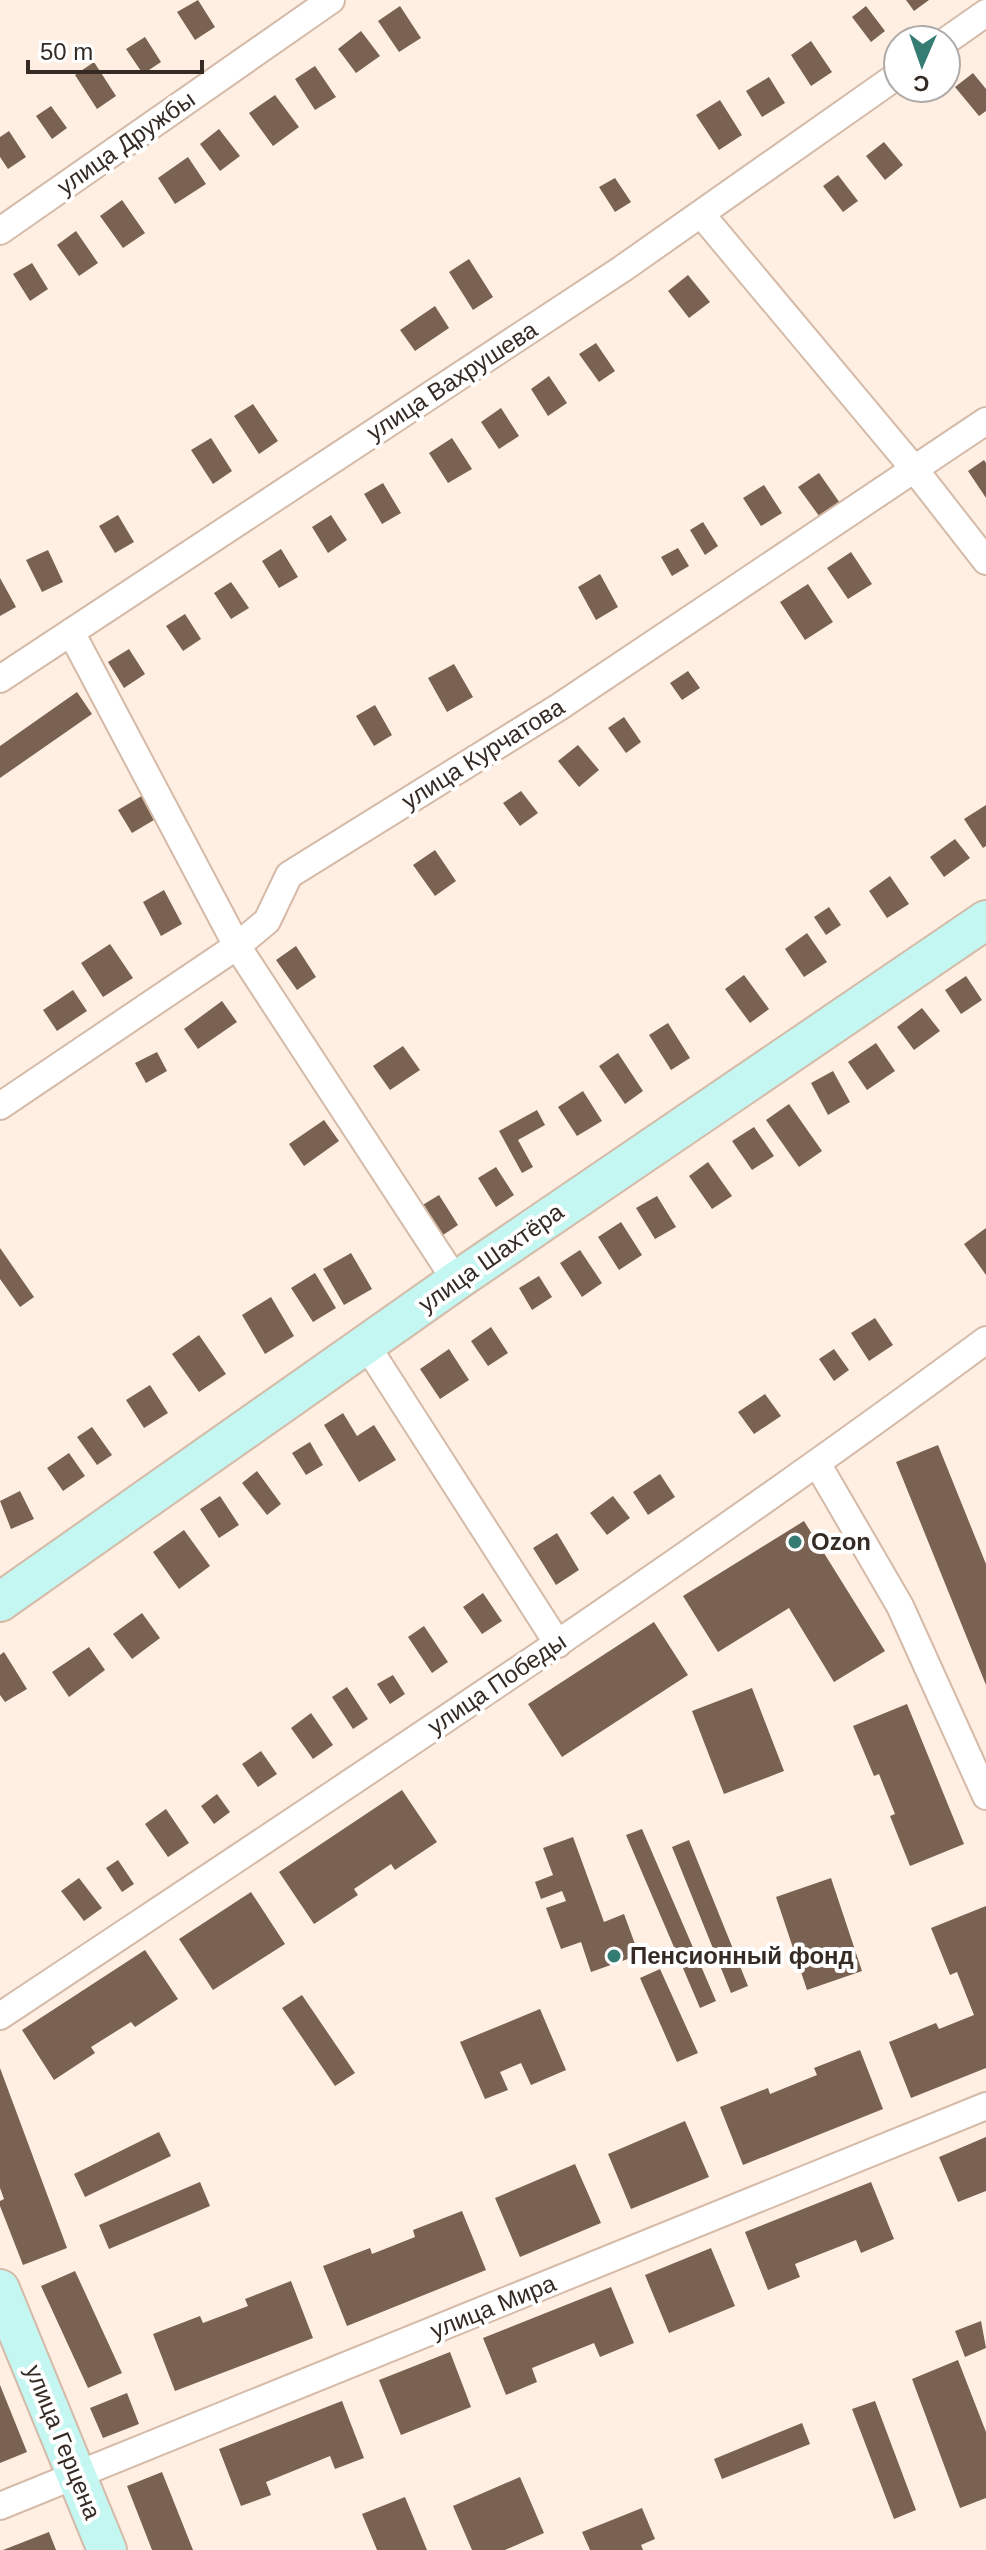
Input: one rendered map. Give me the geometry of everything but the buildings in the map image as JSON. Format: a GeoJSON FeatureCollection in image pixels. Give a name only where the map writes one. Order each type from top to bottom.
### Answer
{"type":"FeatureCollection","features":[{"type":"Feature","properties":{"kind":"street","name":"улица Дружбы"},"geometry":{"type":"LineString","coordinates":[[0,231],[331,0]]}},
{"type":"Feature","properties":{"kind":"street"},"geometry":{"type":"LineString","coordinates":[[962,30],[986,13]]}},
{"type":"Feature","properties":{"kind":"street","name":"улица Вахрушева"},"geometry":{"type":"LineString","coordinates":[[0,679],[701,214],[882,86]]}},
{"type":"Feature","properties":{"kind":"street"},"geometry":{"type":"LineString","coordinates":[[701,214],[915,470],[986,561]]}},
{"type":"Feature","properties":{"kind":"street","name":"улица Курчатова"},"geometry":{"type":"LineString","coordinates":[[0,1106],[237,946],[267,921],[289,875],[559,707],[986,421]]}},
{"type":"Feature","properties":{"kind":"street"},"geometry":{"type":"LineString","coordinates":[[71,632],[237,946],[456,1281]]}},
{"type":"Feature","properties":{"kind":"street","name":"улица Шахтёра"},"geometry":{"type":"LineString","coordinates":[[0,1602],[456,1281],[986,920]]}},
{"type":"Feature","properties":{"kind":"street","name":"улица Победы"},"geometry":{"type":"LineString","coordinates":[[0,2016],[558,1644],[818,1465],[986,1340]]}},
{"type":"Feature","properties":{"kind":"street"},"geometry":{"type":"LineString","coordinates":[[367,1346],[558,1644]]}},
{"type":"Feature","properties":{"kind":"street"},"geometry":{"type":"LineString","coordinates":[[818,1465],[900,1606],[983,1779]]}},
{"type":"Feature","properties":{"kind":"street","name":"улица Мира"},"geometry":{"type":"LineString","coordinates":[[0,2506],[986,2106]]}},
{"type":"Feature","properties":{"kind":"street","name":"улица Герцена"},"geometry":{"type":"LineString","coordinates":[[0,2289],[107,2550]]}},
{"type":"Feature","properties":{"kind":"place","name":"Ozon"},"geometry":{"type":"Point","coordinates":[795,1542]}},
{"type":"Feature","properties":{"kind":"place","name":"Пенсионный фонд"},"geometry":{"type":"Point","coordinates":[614,1956]}}]}
